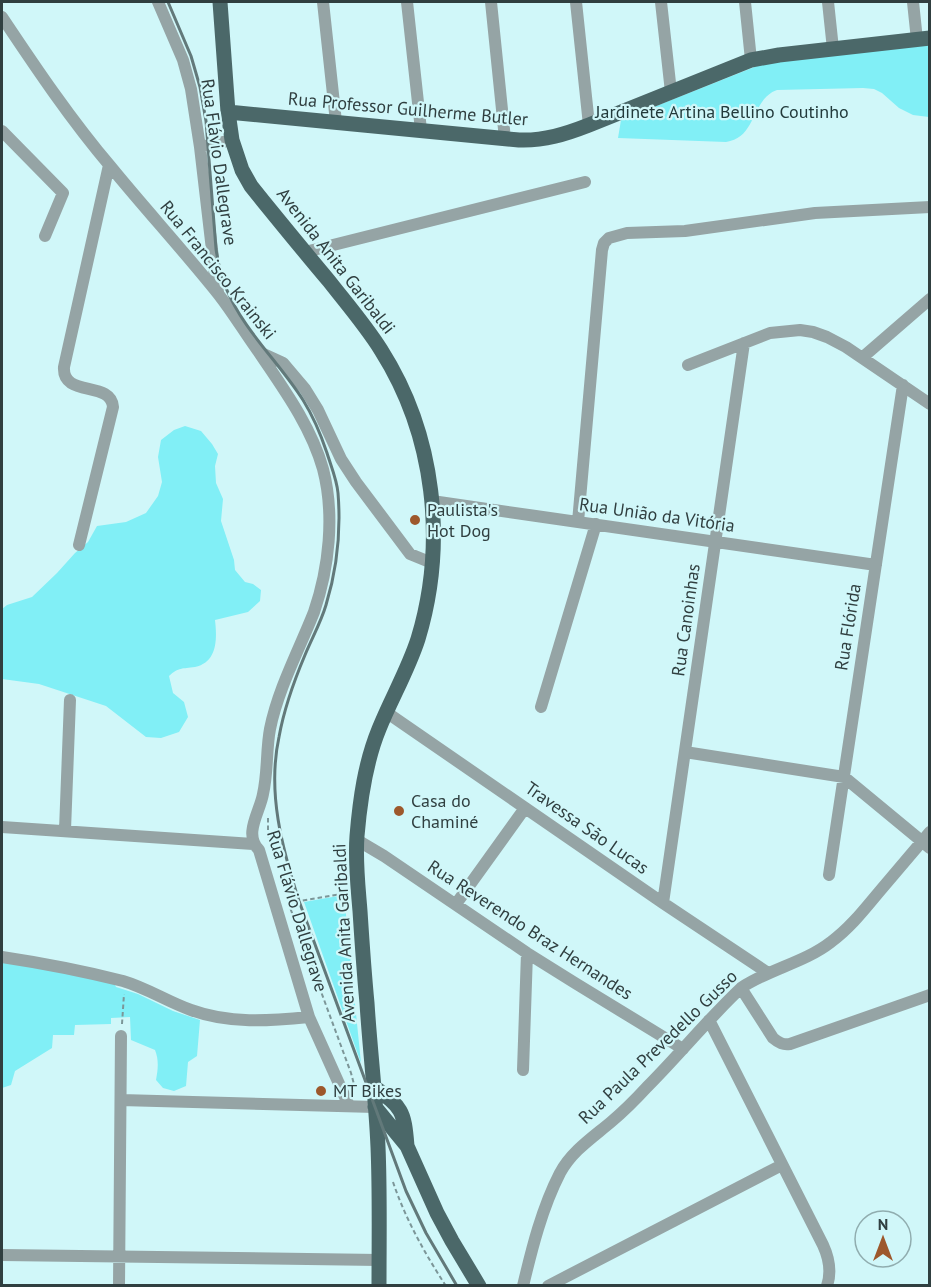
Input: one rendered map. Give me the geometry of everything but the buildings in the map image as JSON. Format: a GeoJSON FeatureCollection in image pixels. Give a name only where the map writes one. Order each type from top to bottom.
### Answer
{"type":"FeatureCollection","features":[{"type":"Feature","properties":{"kind":"main road","name":"Avenida Anita Garibaldi"},"geometry":{"type":"LineString","coordinates":[[220,2],[228,112],[232,140],[242,170],[251,186],[363,323],[384,354],[408,402],[420,436],[432,501],[434,522],[432,562],[426,604],[417,641],[371,752],[365,774],[357,840],[358,893],[378,1148],[379,1286]]}},
{"type":"Feature","properties":{"kind":"main road","name":"Rua Professor Guilherme Butler"},"geometry":{"type":"LineString","coordinates":[[228,112],[505,139],[542,139],[562,135],[589,125],[751,60],[923,39]]}},
{"type":"Feature","properties":{"kind":"main road"},"geometry":{"type":"LineString","coordinates":[[373,1086],[398,1105],[405,1123],[404,1142]]}},
{"type":"Feature","properties":{"kind":"main road"},"geometry":{"type":"LineString","coordinates":[[375,1107],[404,1142],[436,1213],[479,1286]]}},
{"type":"Feature","properties":{"kind":"main road"},"geometry":{"type":"LineString","coordinates":[[378,1148],[390,1138],[404,1142]]}},
{"type":"Feature","properties":{"kind":"street","name":"Rua Flávio Dallegrave"},"geometry":{"type":"LineString","coordinates":[[158,2],[188,74],[219,296]]}},
{"type":"Feature","properties":{"kind":"street"},"geometry":{"type":"LineString","coordinates":[[323,2],[336,122]]}},
{"type":"Feature","properties":{"kind":"street"},"geometry":{"type":"LineString","coordinates":[[407,2],[421,130]]}},
{"type":"Feature","properties":{"kind":"street"},"geometry":{"type":"LineString","coordinates":[[491,2],[505,139]]}},
{"type":"Feature","properties":{"kind":"street"},"geometry":{"type":"LineString","coordinates":[[576,2],[589,125]]}},
{"type":"Feature","properties":{"kind":"street"},"geometry":{"type":"LineString","coordinates":[[661,2],[671,92]]}},
{"type":"Feature","properties":{"kind":"street"},"geometry":{"type":"LineString","coordinates":[[745,2],[751,60]]}},
{"type":"Feature","properties":{"kind":"street"},"geometry":{"type":"LineString","coordinates":[[828,2],[832,49]]}},
{"type":"Feature","properties":{"kind":"street"},"geometry":{"type":"LineString","coordinates":[[913,2],[923,39]]}},
{"type":"Feature","properties":{"kind":"street","name":"Rua Francisco Krainski"},"geometry":{"type":"LineString","coordinates":[[2,17],[53,91],[109,165],[219,296],[258,352],[283,363],[305,389],[318,410],[341,459],[410,554],[432,562]]}},
{"type":"Feature","properties":{"kind":"street"},"geometry":{"type":"LineString","coordinates":[[2,131],[63,193],[45,236]]}},
{"type":"Feature","properties":{"kind":"street"},"geometry":{"type":"LineString","coordinates":[[200,147],[232,140]]}},
{"type":"Feature","properties":{"kind":"street"},"geometry":{"type":"LineString","coordinates":[[79,545],[113,407],[108,395],[71,383],[65,379],[63,374],[109,165]]}},
{"type":"Feature","properties":{"kind":"street"},"geometry":{"type":"LineString","coordinates":[[304,252],[585,182]]}},
{"type":"Feature","properties":{"kind":"street"},"geometry":{"type":"LineString","coordinates":[[578,522],[602,250],[609,238],[627,233],[686,231],[815,213],[930,207]]}},
{"type":"Feature","properties":{"kind":"street"},"geometry":{"type":"LineString","coordinates":[[863,357],[930,299]]}},
{"type":"Feature","properties":{"kind":"street"},"geometry":{"type":"LineString","coordinates":[[688,365],[770,333],[800,330],[813,332],[863,357],[930,404]]}},
{"type":"Feature","properties":{"kind":"street","name":"Rua Canoinhas"},"geometry":{"type":"LineString","coordinates":[[663,903],[744,343]]}},
{"type":"Feature","properties":{"kind":"street","name":"Rua Flávio Dallegrave"},"geometry":{"type":"LineString","coordinates":[[258,352],[298,411],[316,448],[327,488],[329,528],[320,596],[275,711],[268,747],[263,796],[252,828],[254,844],[259,850],[309,1017],[349,1107]]}},
{"type":"Feature","properties":{"kind":"street","name":"Rua Flórida"},"geometry":{"type":"LineString","coordinates":[[828,875],[903,385]]}},
{"type":"Feature","properties":{"kind":"street","name":"Rua União da Vitória"},"geometry":{"type":"LineString","coordinates":[[432,501],[876,565]]}},
{"type":"Feature","properties":{"kind":"street"},"geometry":{"type":"LineString","coordinates":[[542,707],[596,524]]}},
{"type":"Feature","properties":{"kind":"street"},"geometry":{"type":"LineString","coordinates":[[65,830],[70,700]]}},
{"type":"Feature","properties":{"kind":"street","name":"Travessa São Lucas"},"geometry":{"type":"LineString","coordinates":[[386,712],[768,973]]}},
{"type":"Feature","properties":{"kind":"street"},"geometry":{"type":"LineString","coordinates":[[685,752],[844,777],[927,841]]}},
{"type":"Feature","properties":{"kind":"street"},"geometry":{"type":"LineString","coordinates":[[456,904],[525,808]]}},
{"type":"Feature","properties":{"kind":"street"},"geometry":{"type":"LineString","coordinates":[[2,827],[254,844]]}},
{"type":"Feature","properties":{"kind":"street","name":"Rua Reverendo Braz Hernandes"},"geometry":{"type":"LineString","coordinates":[[357,840],[575,983],[683,1049]]}},
{"type":"Feature","properties":{"kind":"street","name":"Rua Paula Prevedello Gusso"},"geometry":{"type":"LineString","coordinates":[[523,1286],[550,1195],[570,1158],[584,1143],[629,1105],[741,988],[754,979],[818,951],[831,942],[860,915],[927,841]]}},
{"type":"Feature","properties":{"kind":"street"},"geometry":{"type":"LineString","coordinates":[[523,1070],[527,952]]}},
{"type":"Feature","properties":{"kind":"street"},"geometry":{"type":"LineString","coordinates":[[2,957],[125,982],[151,991],[184,1008],[230,1020],[309,1017]]}},
{"type":"Feature","properties":{"kind":"street"},"geometry":{"type":"LineString","coordinates":[[741,988],[773,1038],[784,1045],[930,995]]}},
{"type":"Feature","properties":{"kind":"street"},"geometry":{"type":"LineString","coordinates":[[709,1020],[823,1245],[830,1268],[827,1286]]}},
{"type":"Feature","properties":{"kind":"street"},"geometry":{"type":"LineString","coordinates":[[119,1286],[121,1036]]}},
{"type":"Feature","properties":{"kind":"street"},"geometry":{"type":"LineString","coordinates":[[121,1100],[375,1107]]}},
{"type":"Feature","properties":{"kind":"street"},"geometry":{"type":"LineString","coordinates":[[548,1286],[782,1165]]}},
{"type":"Feature","properties":{"kind":"street"},"geometry":{"type":"LineString","coordinates":[[2,1255],[379,1260]]}},
{"type":"Feature","properties":{"kind":"path"},"geometry":{"type":"LineString","coordinates":[[268,835],[273,855]]}},
{"type":"Feature","properties":{"kind":"path"},"geometry":{"type":"LineString","coordinates":[[288,903],[348,892],[358,893]]}},
{"type":"Feature","properties":{"kind":"path"},"geometry":{"type":"LineString","coordinates":[[285,894],[356,1091]]}},
{"type":"Feature","properties":{"kind":"path"},"geometry":{"type":"LineString","coordinates":[[121,1036],[125,982]]}},
{"type":"Feature","properties":{"kind":"path"},"geometry":{"type":"LineString","coordinates":[[392,1174],[393,1183],[404,1209],[446,1286]]}},
{"type":"Feature","properties":{"kind":"green space","name":"Jardinete Artina Bellino Coutinho"},"geometry":{"type":"Polygon","coordinates":[[[929,44],[929,117],[913,115],[899,108],[874,89],[777,90],[762,101],[749,126],[736,139],[726,142],[618,138],[621,120],[757,66],[771,62],[929,44]]]}},
{"type":"Feature","properties":{"kind":"green space"},"geometry":{"type":"Polygon","coordinates":[[[185,426],[201,431],[218,454],[215,466],[216,483],[223,499],[221,521],[235,570],[245,582],[261,590],[260,601],[248,612],[215,620],[216,641],[208,660],[195,667],[178,670],[169,676],[173,693],[184,702],[188,717],[179,732],[161,738],[146,737],[106,706],[39,684],[2,679],[2,609],[7,605],[32,597],[88,542],[97,526],[126,522],[146,513],[158,496],[162,482],[158,457],[161,440],[174,430],[185,426]]]}},
{"type":"Feature","properties":{"kind":"green space"},"geometry":{"type":"Polygon","coordinates":[[[344,895],[361,1063],[304,902],[344,895]]]}},
{"type":"Feature","properties":{"kind":"green space"},"geometry":{"type":"Polygon","coordinates":[[[2,959],[113,981],[116,987],[200,1020],[197,1056],[188,1062],[186,1086],[174,1091],[163,1088],[156,1080],[158,1065],[155,1050],[131,1040],[130,1017],[111,1018],[111,1024],[75,1025],[74,1035],[53,1035],[52,1048],[15,1071],[11,1085],[2,1088],[2,959]]]}},
{"type":"Feature","properties":{"kind":"railway"},"geometry":{"type":"LineString","coordinates":[[168,2],[191,56],[200,87],[206,121],[216,249],[222,278],[242,318],[307,406],[322,439],[337,488],[338,535],[330,591],[322,618],[290,695],[281,727],[276,758],[276,799],[282,840],[299,901],[406,1191],[426,1233],[457,1286]]}},
{"type":"Feature","properties":{"kind":"place","name":"Paulista's Hot Dog"},"geometry":{"type":"Point","coordinates":[415,520]}},
{"type":"Feature","properties":{"kind":"place","name":"Casa do Chaminé"},"geometry":{"type":"Point","coordinates":[399,811]}},
{"type":"Feature","properties":{"kind":"place","name":"MT Bikes"},"geometry":{"type":"Point","coordinates":[321,1091]}}]}
